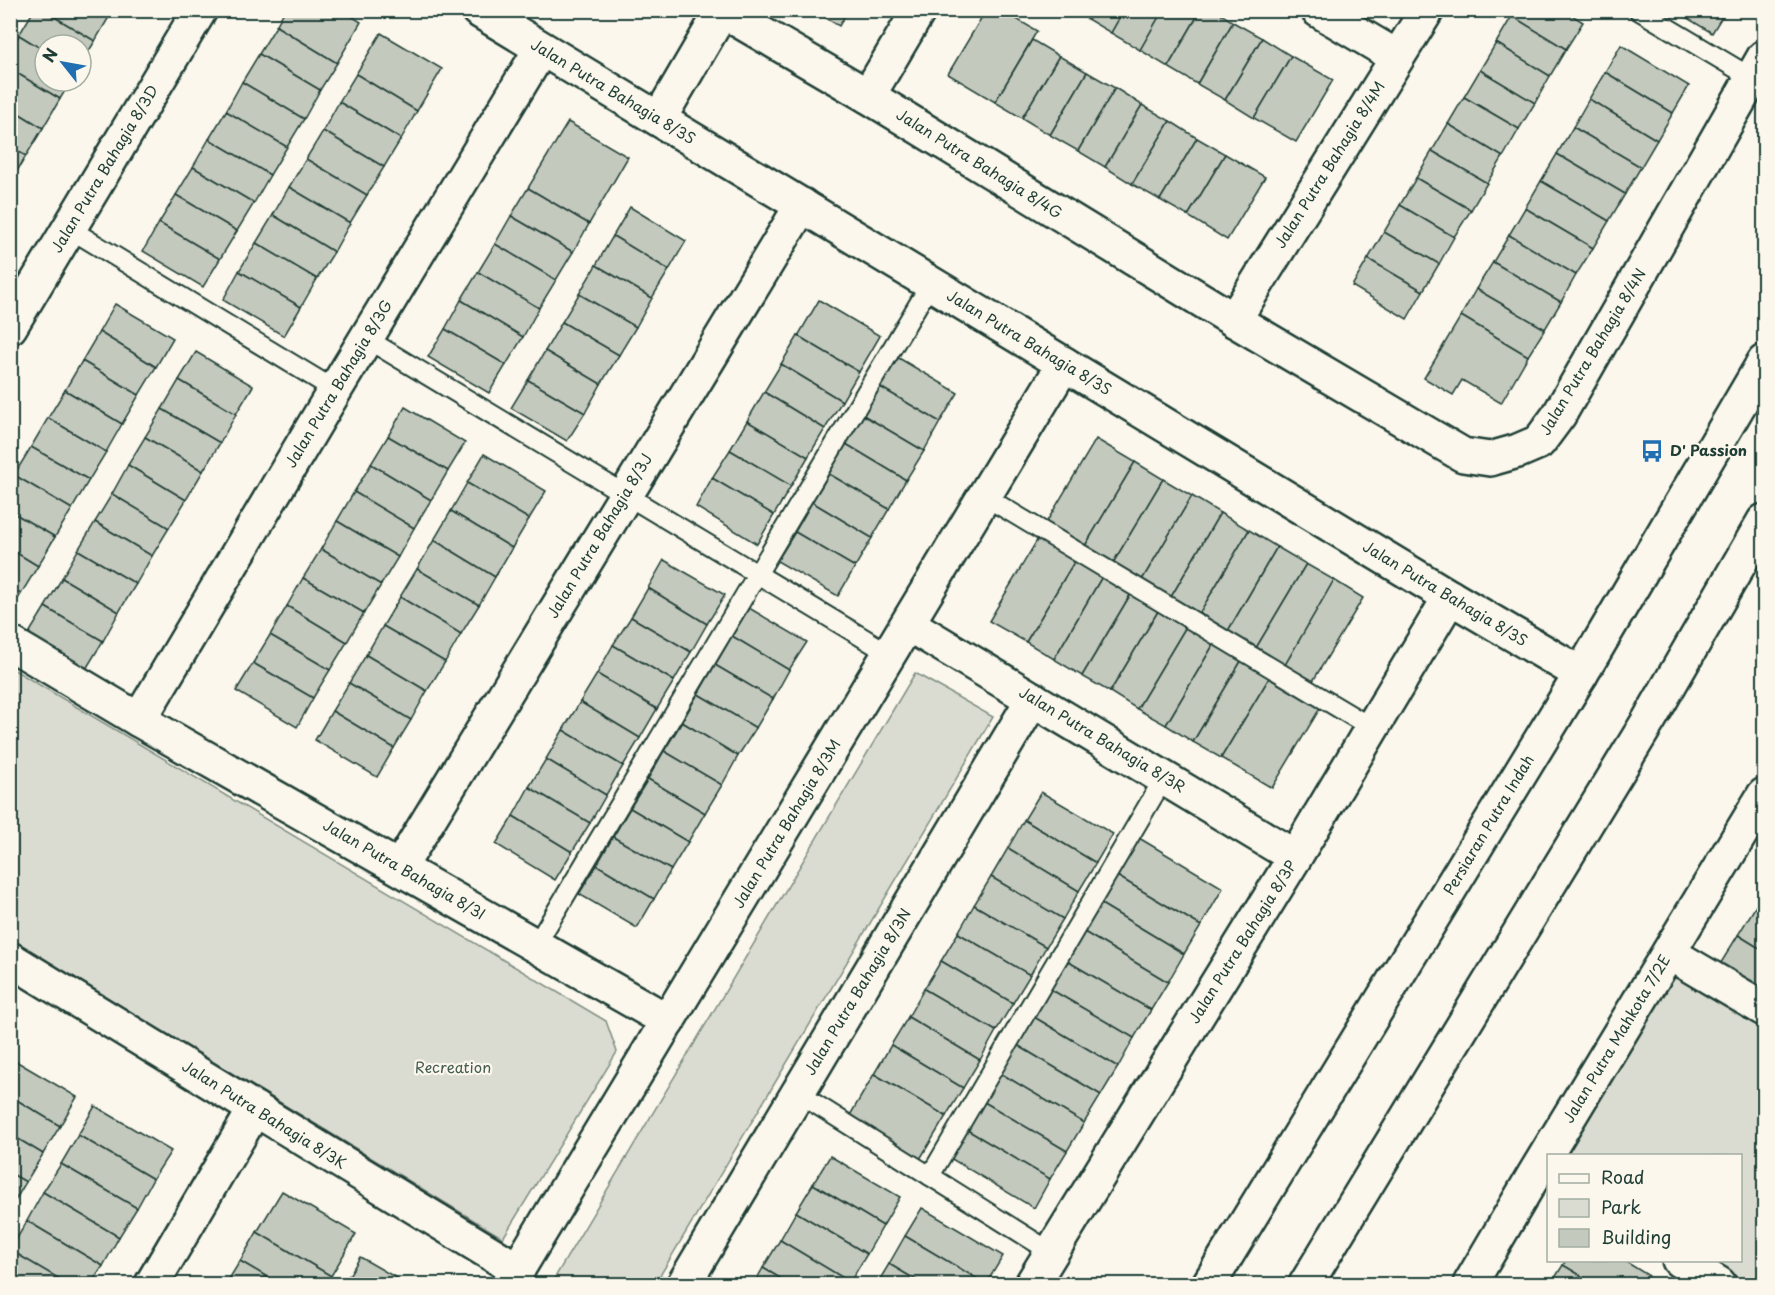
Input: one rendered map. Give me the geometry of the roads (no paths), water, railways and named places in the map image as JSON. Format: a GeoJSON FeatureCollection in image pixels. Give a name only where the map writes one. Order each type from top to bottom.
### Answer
{"type":"FeatureCollection","features":[{"type":"Feature","properties":{"kind":"street","name":"Jalan Putra Bahagia 8/3D"},"geometry":{"type":"LineString","coordinates":[[10,327],[200,10]]}},
{"type":"Feature","properties":{"kind":"street","name":"Jalan Putra Bahagia 8/3S"},"geometry":{"type":"LineString","coordinates":[[478,10],[1581,674]]}},
{"type":"Feature","properties":{"kind":"street"},"geometry":{"type":"LineString","coordinates":[[868,96],[919,10]]}},
{"type":"Feature","properties":{"kind":"street"},"geometry":{"type":"LineString","coordinates":[[1318,10],[1397,57]]}},
{"type":"Feature","properties":{"kind":"street","name":"Jalan Putra Bahagia 8/4M"},"geometry":{"type":"LineString","coordinates":[[1234,320],[1427,10]]}},
{"type":"Feature","properties":{"kind":"street"},"geometry":{"type":"LineString","coordinates":[[659,119],[721,11]]}},
{"type":"Feature","properties":{"kind":"street","name":"Jalan Putra Bahagia 8/4G"},"geometry":{"type":"LineString","coordinates":[[721,11],[868,96],[1234,320]]}},
{"type":"Feature","properties":{"kind":"street","name":"Jalan Putra Bahagia 8/3G"},"geometry":{"type":"LineString","coordinates":[[139,720],[334,390],[541,49]]}},
{"type":"Feature","properties":{"kind":"street","name":"Jalan Putra Bahagia 8/4N"},"geometry":{"type":"LineString","coordinates":[[1234,320],[1463,455],[1491,459],[1539,442],[1559,415],[1758,67]]}},
{"type":"Feature","properties":{"kind":"street","name":"Jalan Putra Bahagia 8/3J"},"geometry":{"type":"LineString","coordinates":[[400,867],[802,205]]}},
{"type":"Feature","properties":{"kind":"street","name":"Persiaran Putra Indah"},"geometry":{"type":"LineString","coordinates":[[1209,1284],[1581,674],[1764,362]]}},
{"type":"Feature","properties":{"kind":"street","name":"Jalan Putra Bahagia 8/3M"},"geometry":{"type":"LineString","coordinates":[[513,1277],[1064,364]]}},
{"type":"Feature","properties":{"kind":"street"},"geometry":{"type":"LineString","coordinates":[[1306,1284],[1649,720],[1764,521]]}},
{"type":"Feature","properties":{"kind":"street","name":"Jalan Putra Bahagia 8/3P"},"geometry":{"type":"LineString","coordinates":[[1032,1284],[1295,857],[1450,597]]}},
{"type":"Feature","properties":{"kind":"street","name":"Jalan Putra Bahagia 8/3R"},"geometry":{"type":"LineString","coordinates":[[908,624],[1295,857]]}},
{"type":"Feature","properties":{"kind":"street","name":"Jalan Putra Bahagia 8/3I"},"geometry":{"type":"LineString","coordinates":[[10,643],[139,720],[668,1021]]}},
{"type":"Feature","properties":{"kind":"street","name":"Jalan Putra Bahagia 8/3N"},"geometry":{"type":"LineString","coordinates":[[684,1284],[1033,699]]}},
{"type":"Feature","properties":{"kind":"street","name":"Jalan Putra Mahkota 7/2E"},"geometry":{"type":"LineString","coordinates":[[1555,1154],[1669,953],[1764,795]]}},
{"type":"Feature","properties":{"kind":"street"},"geometry":{"type":"LineString","coordinates":[[1669,953],[1764,1009]]}},
{"type":"Feature","properties":{"kind":"street","name":"Jalan Putra Bahagia 8/3K"},"geometry":{"type":"LineString","coordinates":[[10,959],[255,1109],[513,1277]]}},
{"type":"Feature","properties":{"kind":"street"},"geometry":{"type":"LineString","coordinates":[[152,1284],[255,1109]]}},
{"type":"Feature","properties":{"kind":"street","name":"Jalan Putra Mahkota 7/2E"},"geometry":{"type":"LineString","coordinates":[[1470,1284],[1541,1179]]}},
{"type":"Feature","properties":{"kind":"street"},"geometry":{"type":"LineString","coordinates":[[1682,1262],[1719,1284]]}},
{"type":"Feature","properties":{"kind":"lane"},"geometry":{"type":"LineString","coordinates":[[1638,10],[1758,67]]}},
{"type":"Feature","properties":{"kind":"lane"},"geometry":{"type":"LineString","coordinates":[[69,229],[334,390]]}},
{"type":"Feature","properties":{"kind":"lane"},"geometry":{"type":"LineString","coordinates":[[536,945],[931,283]]}},
{"type":"Feature","properties":{"kind":"lane"},"geometry":{"type":"LineString","coordinates":[[367,339],[890,654]]}},
{"type":"Feature","properties":{"kind":"lane"},"geometry":{"type":"LineString","coordinates":[[984,496],[1372,728]]}},
{"type":"Feature","properties":{"kind":"lane"},"geometry":{"type":"LineString","coordinates":[[930,1176],[1164,778]]}},
{"type":"Feature","properties":{"kind":"lane"},"geometry":{"type":"LineString","coordinates":[[798,1093],[1051,1252]]}},
{"type":"Feature","properties":{"kind":"place","name":"D' Passion"},"geometry":{"type":"Point","coordinates":[1652,451]}},
{"type":"Feature","properties":{"kind":"park label","name":"Recreation"},"geometry":{"type":"Point","coordinates":[453,1068]}}]}
